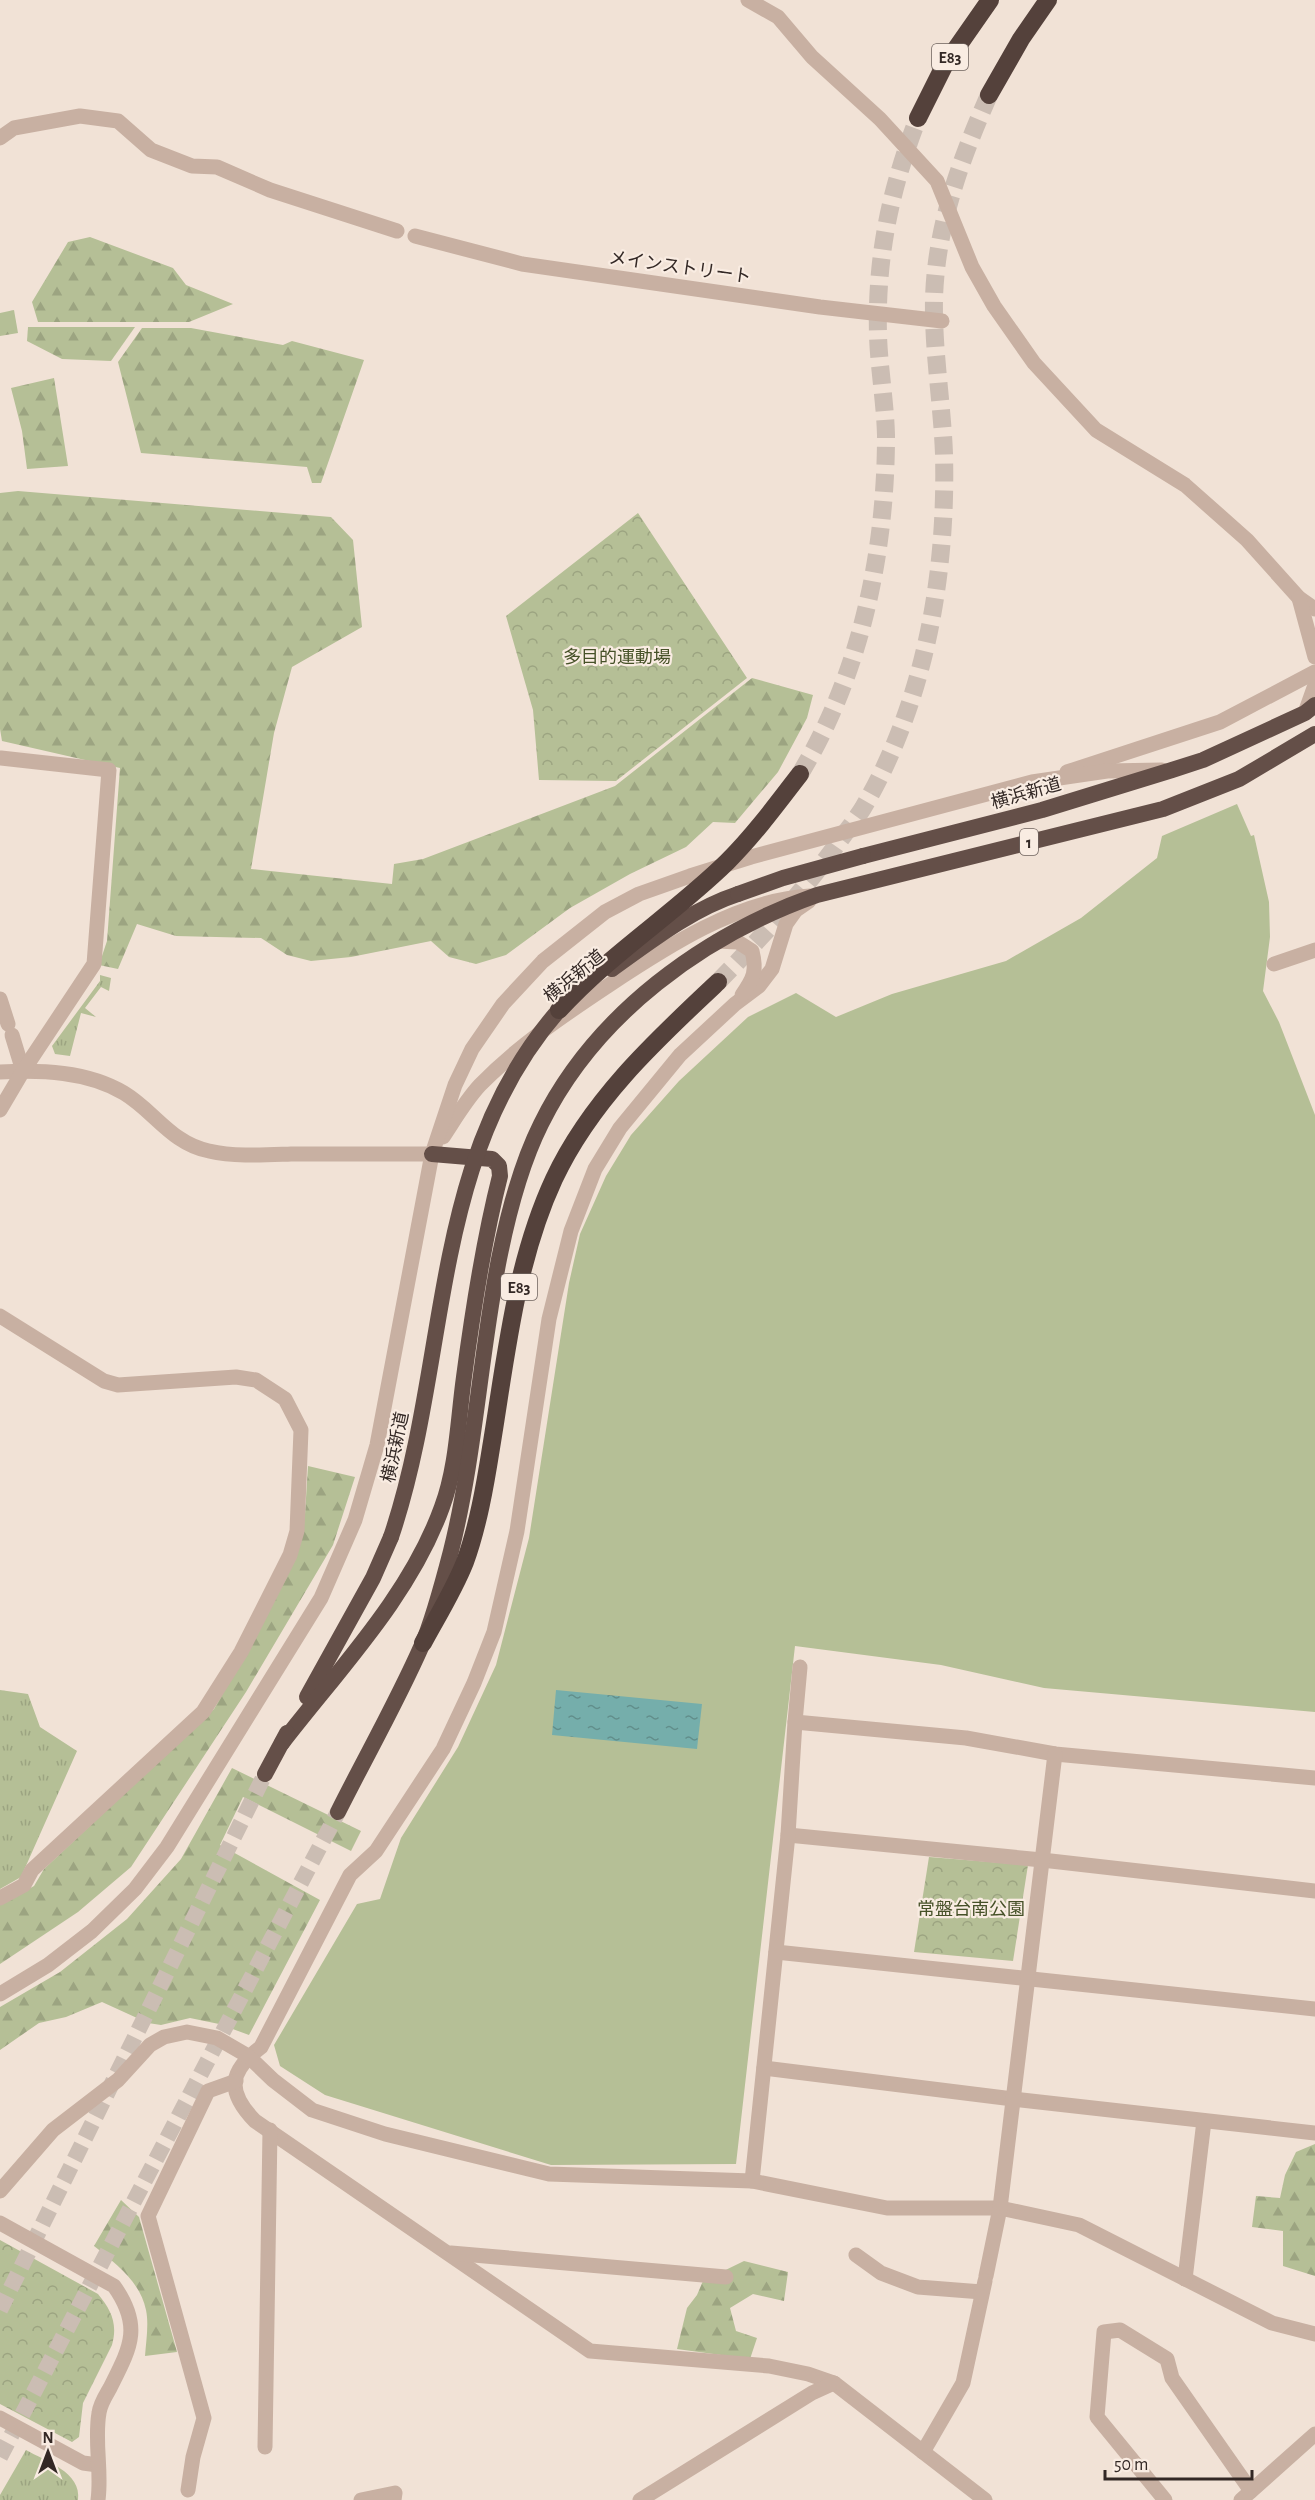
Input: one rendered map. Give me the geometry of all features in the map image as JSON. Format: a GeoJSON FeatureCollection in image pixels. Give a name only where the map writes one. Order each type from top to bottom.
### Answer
{"type":"FeatureCollection","features":[{"type":"Feature","properties":{"kind":"highway","name":"E83"},"geometry":{"type":"LineString","coordinates":[[918,118],[944,66],[990,0]]}},
{"type":"Feature","properties":{"kind":"highway"},"geometry":{"type":"LineString","coordinates":[[988,95],[1021,39],[1048,0]]}},
{"type":"Feature","properties":{"kind":"highway","name":"横浜新道"},"geometry":{"type":"LineString","coordinates":[[265,1774],[373,1578],[391,1538],[403,1503],[417,1446],[447,1265],[466,1183],[502,1095],[538,1036],[560,1010],[663,933],[705,908],[738,894],[783,878],[1042,810],[1203,760],[1310,709]]}},
{"type":"Feature","properties":{"kind":"highway","name":"1"},"geometry":{"type":"LineString","coordinates":[[752,923],[817,895],[1163,809],[1239,778],[1315,734]]}},
{"type":"Feature","properties":{"kind":"highway"},"geometry":{"type":"LineString","coordinates":[[560,1010],[598,970],[726,862],[761,824],[801,774]]}},
{"type":"Feature","properties":{"kind":"highway","name":"E83"},"geometry":{"type":"LineString","coordinates":[[423,1643],[451,1551],[467,1471],[499,1260],[512,1206],[530,1150],[558,1094],[584,1057],[617,1020],[677,967],[717,941],[752,923]]}},
{"type":"Feature","properties":{"kind":"highway","name":"E83"},"geometry":{"type":"LineString","coordinates":[[338,1812],[464,1564],[484,1487],[517,1295],[533,1234],[554,1179],[582,1130],[616,1083],[652,1044],[718,982]]}},
{"type":"Feature","properties":{"kind":"highway"},"geometry":{"type":"LineString","coordinates":[[282,1743],[383,1614],[425,1548],[443,1506],[452,1468],[473,1302],[500,1176],[499,1166],[492,1158],[432,1154]]}},
{"type":"Feature","properties":{"kind":"street"},"geometry":{"type":"LineString","coordinates":[[748,0],[778,17],[812,57],[880,119],[937,182],[972,267],[994,306],[1034,363],[1096,430],[1185,484],[1247,540],[1299,598],[1315,609]]}},
{"type":"Feature","properties":{"kind":"street"},"geometry":{"type":"LineString","coordinates":[[0,138],[14,128],[80,116],[118,121],[151,150],[171,158],[192,166],[217,167],[270,190],[397,231]]}},
{"type":"Feature","properties":{"kind":"street","name":"メインストリート"},"geometry":{"type":"LineString","coordinates":[[415,236],[522,264],[820,307],[942,321]]}},
{"type":"Feature","properties":{"kind":"street"},"geometry":{"type":"LineString","coordinates":[[1299,598],[1315,657]]}},
{"type":"Feature","properties":{"kind":"street"},"geometry":{"type":"LineString","coordinates":[[0,1994],[48,1965],[92,1931],[135,1889],[167,1847],[321,1598],[355,1520],[377,1445],[432,1154],[455,1085],[472,1049],[503,1004],[543,961],[605,912],[639,894],[710,870],[1032,782],[1220,722],[1315,672]]}},
{"type":"Feature","properties":{"kind":"street"},"geometry":{"type":"LineString","coordinates":[[1310,709],[1315,686]]}},
{"type":"Feature","properties":{"kind":"street"},"geometry":{"type":"LineString","coordinates":[[0,764],[0,756],[109,770],[94,964],[0,1110]]}},
{"type":"Feature","properties":{"kind":"street"},"geometry":{"type":"LineString","coordinates":[[1032,782],[1107,771],[1172,770]]}},
{"type":"Feature","properties":{"kind":"street"},"geometry":{"type":"LineString","coordinates":[[432,1154],[485,1080],[537,1034],[575,1008],[666,948],[693,933],[726,918],[787,897],[817,895]]}},
{"type":"Feature","properties":{"kind":"street"},"geometry":{"type":"LineString","coordinates":[[817,895],[796,910],[786,924],[772,969],[759,986],[735,1004],[680,1055],[620,1128],[594,1169],[558,1279],[541,1369],[517,1531],[494,1632],[474,1683],[442,1749],[376,1851],[350,1875],[261,2047],[241,2064],[236,2081],[236,2093],[242,2107],[255,2121],[448,2253],[562,2336],[590,2351],[769,2366],[808,2374],[834,2384],[985,2500]]}},
{"type":"Feature","properties":{"kind":"street"},"geometry":{"type":"LineString","coordinates":[[717,941],[738,942],[752,951],[756,967],[750,984],[735,1004]]}},
{"type":"Feature","properties":{"kind":"street"},"geometry":{"type":"LineString","coordinates":[[1275,964],[1315,950]]}},
{"type":"Feature","properties":{"kind":"street"},"geometry":{"type":"LineString","coordinates":[[0,999],[23,1071]]}},
{"type":"Feature","properties":{"kind":"street"},"geometry":{"type":"LineString","coordinates":[[0,1072],[23,1071],[76,1075],[124,1093],[184,1143],[210,1152],[250,1155],[432,1154]]}},
{"type":"Feature","properties":{"kind":"street"},"geometry":{"type":"LineString","coordinates":[[0,1316],[104,1381],[118,1385],[236,1377],[256,1380],[285,1400],[300,1430],[297,1531],[290,1555],[241,1652],[203,1712],[32,1870],[24,1885],[0,1898]]}},
{"type":"Feature","properties":{"kind":"street"},"geometry":{"type":"LineString","coordinates":[[752,2181],[788,1835],[801,1667]]}},
{"type":"Feature","properties":{"kind":"street"},"geometry":{"type":"LineString","coordinates":[[795,1722],[966,1738],[1055,1754],[1315,1778]]}},
{"type":"Feature","properties":{"kind":"street"},"geometry":{"type":"LineString","coordinates":[[923,2452],[963,2383],[1000,2208],[1055,1754]]}},
{"type":"Feature","properties":{"kind":"street"},"geometry":{"type":"LineString","coordinates":[[788,1835],[1042,1860],[1315,1891]]}},
{"type":"Feature","properties":{"kind":"street"},"geometry":{"type":"LineString","coordinates":[[776,1952],[1315,2009]]}},
{"type":"Feature","properties":{"kind":"street"},"geometry":{"type":"LineString","coordinates":[[0,2191],[53,2130],[118,2080],[150,2045],[164,2037],[187,2032],[217,2038],[248,2056],[273,2080],[312,2110],[385,2134],[549,2174],[752,2181],[887,2208],[1000,2208],[1079,2225],[1272,2323],[1315,2334]]}},
{"type":"Feature","properties":{"kind":"street"},"geometry":{"type":"LineString","coordinates":[[764,2068],[1315,2133]]}},
{"type":"Feature","properties":{"kind":"street"},"geometry":{"type":"LineString","coordinates":[[188,2490],[193,2457],[204,2418],[147,2216],[208,2091],[236,2081]]}},
{"type":"Feature","properties":{"kind":"street"},"geometry":{"type":"LineString","coordinates":[[1185,2279],[1204,2121]]}},
{"type":"Feature","properties":{"kind":"street"},"geometry":{"type":"LineString","coordinates":[[265,2446],[270,2130]]}},
{"type":"Feature","properties":{"kind":"street"},"geometry":{"type":"LineString","coordinates":[[0,2223],[114,2286],[123,2299],[131,2318],[130,2349],[99,2409],[98,2500]]}},
{"type":"Feature","properties":{"kind":"street"},"geometry":{"type":"LineString","coordinates":[[448,2253],[726,2277]]}},
{"type":"Feature","properties":{"kind":"street"},"geometry":{"type":"LineString","coordinates":[[856,2255],[881,2273],[918,2287],[984,2283]]}},
{"type":"Feature","properties":{"kind":"street"},"geometry":{"type":"LineString","coordinates":[[1165,2500],[1097,2417],[1104,2332],[1120,2330],[1167,2359],[1172,2378],[1246,2495],[1315,2434]]}},
{"type":"Feature","properties":{"kind":"street"},"geometry":{"type":"LineString","coordinates":[[640,2500],[660,2495],[812,2393],[834,2384]]}},
{"type":"Feature","properties":{"kind":"street"},"geometry":{"type":"LineString","coordinates":[[0,2418],[83,2463],[98,2465]]}},
{"type":"Feature","properties":{"kind":"street"},"geometry":{"type":"LineString","coordinates":[[361,2500],[395,2493],[394,2500]]}},
{"type":"Feature","properties":{"kind":"green space"},"geometry":{"type":"Polygon","coordinates":[[[90,237],[173,268],[186,285],[233,304],[189,322],[38,322],[32,302],[68,242],[90,237]]]}},
{"type":"Feature","properties":{"kind":"green space"},"geometry":{"type":"Polygon","coordinates":[[[14,310],[18,333],[0,336],[0,313],[14,310]]]}},
{"type":"Feature","properties":{"kind":"green space"},"geometry":{"type":"Polygon","coordinates":[[[28,327],[135,327],[111,361],[62,359],[27,341],[28,327]]]}},
{"type":"Feature","properties":{"kind":"green space"},"geometry":{"type":"Polygon","coordinates":[[[142,328],[191,328],[283,345],[292,341],[364,360],[321,483],[312,483],[307,467],[141,453],[118,362],[142,328]]]}},
{"type":"Feature","properties":{"kind":"green space"},"geometry":{"type":"Polygon","coordinates":[[[54,378],[68,466],[27,469],[22,431],[11,388],[54,378]]]}},
{"type":"Feature","properties":{"kind":"green space"},"geometry":{"type":"Polygon","coordinates":[[[18,491],[331,517],[353,540],[362,627],[292,667],[274,733],[251,869],[392,884],[394,864],[423,859],[615,786],[752,678],[813,695],[807,718],[778,772],[735,823],[713,822],[686,847],[630,874],[570,908],[506,955],[476,964],[449,957],[431,941],[351,957],[311,961],[287,955],[261,938],[176,936],[137,924],[118,969],[99,965],[107,941],[120,768],[2,741],[0,729],[0,493],[18,491]]]}},
{"type":"Feature","properties":{"kind":"green space","name":"多目的運動場"},"geometry":{"type":"Polygon","coordinates":[[[638,513],[747,678],[616,781],[539,780],[533,710],[506,616],[638,513]]]}},
{"type":"Feature","properties":{"kind":"green space"},"geometry":{"type":"Polygon","coordinates":[[[1237,804],[1251,836],[1254,835],[1269,902],[1270,937],[1263,991],[1279,1022],[1315,1115],[1315,1712],[1044,1688],[941,1665],[795,1646],[736,2164],[551,2165],[325,2095],[280,2066],[274,2045],[357,1904],[380,1899],[401,1838],[458,1747],[496,1665],[529,1538],[569,1283],[580,1234],[606,1176],[631,1135],[679,1081],[748,1017],[796,993],[836,1017],[892,994],[1006,961],[1081,918],[1157,858],[1162,836],[1237,804]]]}},
{"type":"Feature","properties":{"kind":"green space"},"geometry":{"type":"Polygon","coordinates":[[[100,975],[111,978],[109,991],[101,987],[85,1008],[96,1017],[81,1013],[70,1056],[55,1054],[52,1046],[100,981],[100,975]]]}},
{"type":"Feature","properties":{"kind":"green space"},"geometry":{"type":"Polygon","coordinates":[[[308,1466],[355,1477],[333,1545],[246,1692],[131,1867],[78,1912],[0,1964],[0,1905],[34,1886],[44,1869],[214,1709],[287,1576],[305,1514],[308,1466]]]}},
{"type":"Feature","properties":{"kind":"green space"},"geometry":{"type":"Polygon","coordinates":[[[0,1690],[28,1694],[40,1727],[77,1751],[21,1877],[0,1889],[0,1690]]]}},
{"type":"Feature","properties":{"kind":"green space"},"geometry":{"type":"Polygon","coordinates":[[[232,1768],[361,1831],[351,1851],[243,1797],[220,1845],[320,1900],[249,2035],[219,2024],[190,2018],[161,2025],[148,2023],[102,2002],[66,2017],[39,2023],[0,2050],[0,2007],[60,1972],[127,1919],[181,1859],[232,1768]]]}},
{"type":"Feature","properties":{"kind":"green space","name":"常盤台南公園"},"geometry":{"type":"Polygon","coordinates":[[[929,1857],[1028,1865],[1013,1961],[914,1952],[929,1857]]]}},
{"type":"Feature","properties":{"kind":"green space"},"geometry":{"type":"Polygon","coordinates":[[[1315,2144],[1315,2276],[1283,2266],[1283,2231],[1252,2227],[1256,2196],[1280,2198],[1285,2175],[1296,2152],[1315,2144]]]}},
{"type":"Feature","properties":{"kind":"green space"},"geometry":{"type":"Polygon","coordinates":[[[121,2200],[139,2217],[177,2352],[145,2356],[147,2321],[143,2300],[126,2274],[94,2246],[121,2200]]]}},
{"type":"Feature","properties":{"kind":"green space"},"geometry":{"type":"Polygon","coordinates":[[[0,2240],[98,2294],[112,2317],[114,2337],[112,2345],[83,2403],[79,2437],[72,2442],[0,2404],[0,2240]]]}},
{"type":"Feature","properties":{"kind":"green space"},"geometry":{"type":"Polygon","coordinates":[[[744,2261],[788,2272],[784,2301],[753,2294],[730,2308],[736,2331],[757,2338],[750,2359],[677,2349],[687,2308],[697,2295],[703,2281],[744,2261]]]}},
{"type":"Feature","properties":{"kind":"green space"},"geometry":{"type":"Polygon","coordinates":[[[26,2450],[52,2463],[68,2475],[78,2490],[78,2500],[0,2500],[0,2495],[26,2450]]]}},
{"type":"Feature","properties":{"kind":"water"},"geometry":{"type":"Polygon","coordinates":[[[556,1690],[702,1704],[697,1749],[552,1735],[556,1690]]]}},
{"type":"Feature","properties":{"kind":"tunnel"},"geometry":{"type":"LineString","coordinates":[[718,982],[794,899],[860,813],[884,767],[917,681],[936,591],[944,500],[943,435],[934,318],[939,246],[959,170],[989,95]]}},
{"type":"Feature","properties":{"kind":"tunnel"},"geometry":{"type":"LineString","coordinates":[[800,774],[839,695],[854,653],[875,567],[885,479],[886,435],[878,335],[879,278],[893,198],[918,118]]}},
{"type":"Feature","properties":{"kind":"tunnel"},"geometry":{"type":"LineString","coordinates":[[0,2310],[265,1774]]}},
{"type":"Feature","properties":{"kind":"tunnel"},"geometry":{"type":"LineString","coordinates":[[0,2457],[338,1812]]}}]}
